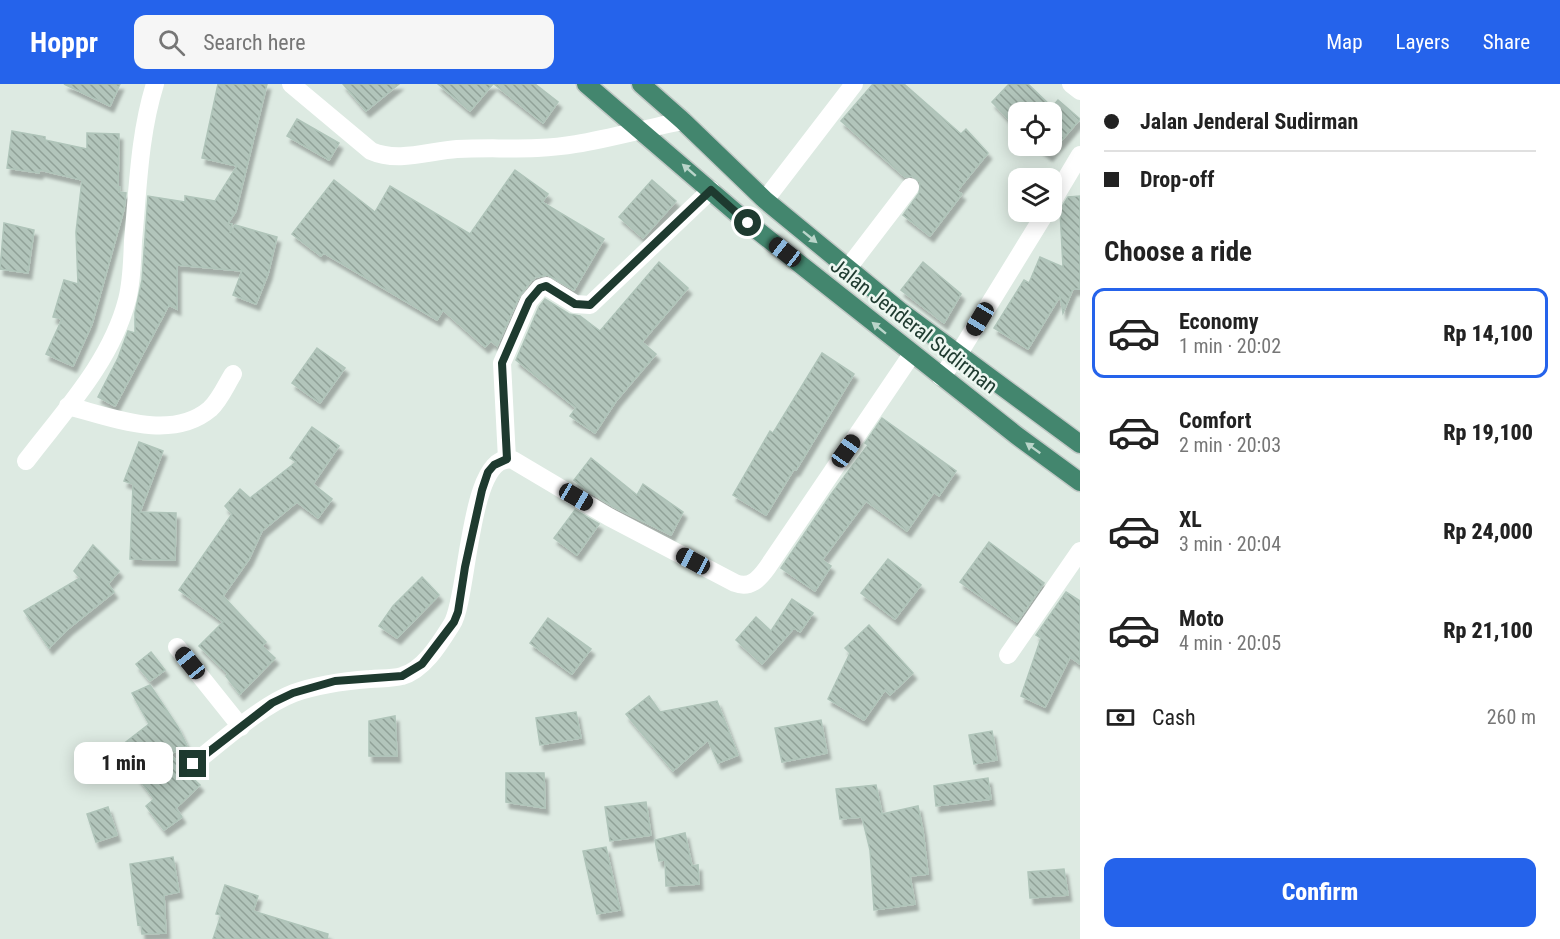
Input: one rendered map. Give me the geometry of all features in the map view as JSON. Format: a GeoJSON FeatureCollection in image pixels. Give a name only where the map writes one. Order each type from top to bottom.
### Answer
{"type":"FeatureCollection","features":[{"type":"Feature","properties":{"kind":"highway","name":"Jalan Jenderal Sudirman"},"geometry":{"type":"LineString","coordinates":[[586,84],[748,223],[941,377],[1080,482]]}},
{"type":"Feature","properties":{"kind":"highway","name":"Jalan Jenderal Sudirman"},"geometry":{"type":"LineString","coordinates":[[641,84],[765,200],[958,355],[1080,444]]}},
{"type":"Feature","properties":{"kind":"street"},"geometry":{"type":"LineString","coordinates":[[26,461],[100,362],[116,332],[128,297],[137,182],[148,105],[155,84]]}},
{"type":"Feature","properties":{"kind":"street"},"geometry":{"type":"LineString","coordinates":[[291,84],[371,152],[381,156],[394,157],[457,149],[534,148],[575,144],[683,121]]}},
{"type":"Feature","properties":{"kind":"street"},"geometry":{"type":"LineString","coordinates":[[765,200],[854,84]]}},
{"type":"Feature","properties":{"kind":"street"},"geometry":{"type":"LineString","coordinates":[[1071,84],[1080,91]]}},
{"type":"Feature","properties":{"kind":"street"},"geometry":{"type":"LineString","coordinates":[[1062,185],[1080,155]]}},
{"type":"Feature","properties":{"kind":"street"},"geometry":{"type":"LineString","coordinates":[[848,268],[910,187]]}},
{"type":"Feature","properties":{"kind":"street"},"geometry":{"type":"LineString","coordinates":[[507,459],[502,363],[529,301],[540,288],[546,286],[575,304],[590,305],[711,190]]}},
{"type":"Feature","properties":{"kind":"street"},"geometry":{"type":"LineString","coordinates":[[941,377],[958,355],[1040,222]]}},
{"type":"Feature","properties":{"kind":"street"},"geometry":{"type":"LineString","coordinates":[[193,764],[272,703],[293,693],[335,681],[402,676],[422,664],[454,622],[458,612],[465,567],[482,490],[488,472],[494,465],[507,459],[513,460],[609,516],[735,583],[746,585],[758,579],[912,354]]}},
{"type":"Feature","properties":{"kind":"street"},"geometry":{"type":"LineString","coordinates":[[68,406],[128,421],[161,426],[188,423],[211,408],[233,374]]}},
{"type":"Feature","properties":{"kind":"street"},"geometry":{"type":"LineString","coordinates":[[1008,656],[1080,551]]}},
{"type":"Feature","properties":{"kind":"street"},"geometry":{"type":"LineString","coordinates":[[177,647],[241,727]]}},
{"type":"Feature","properties":{"kind":"building"},"geometry":{"type":"Polygon","coordinates":[[[64,84],[120,84],[110,106],[64,84]]]}},
{"type":"Feature","properties":{"kind":"building"},"geometry":{"type":"Polygon","coordinates":[[[218,84],[267,84],[236,211],[228,223],[232,224],[230,233],[235,225],[277,237],[268,274],[256,304],[233,295],[242,271],[177,265],[177,309],[169,305],[115,406],[98,397],[118,358],[128,331],[135,333],[135,313],[142,280],[148,196],[185,202],[185,196],[215,201],[237,166],[202,158],[218,84]]]}},
{"type":"Feature","properties":{"kind":"building"},"geometry":{"type":"Polygon","coordinates":[[[343,84],[399,84],[366,111],[343,84]]]}},
{"type":"Feature","properties":{"kind":"building"},"geometry":{"type":"Polygon","coordinates":[[[438,84],[493,84],[470,111],[438,84]]]}},
{"type":"Feature","properties":{"kind":"building"},"geometry":{"type":"Polygon","coordinates":[[[494,84],[535,84],[558,102],[543,123],[494,84]]]}},
{"type":"Feature","properties":{"kind":"building"},"geometry":{"type":"Polygon","coordinates":[[[873,84],[904,84],[961,134],[966,129],[988,153],[957,191],[962,194],[930,236],[903,215],[919,193],[920,182],[912,176],[905,177],[841,121],[873,84]]]}},
{"type":"Feature","properties":{"kind":"building"},"geometry":{"type":"Polygon","coordinates":[[[1009,84],[1028,84],[1047,102],[1008,102],[1008,119],[992,102],[1009,84]]]}},
{"type":"Feature","properties":{"kind":"building"},"geometry":{"type":"Polygon","coordinates":[[[1062,103],[1080,119],[1062,140],[1062,103]]]}},
{"type":"Feature","properties":{"kind":"building"},"geometry":{"type":"Polygon","coordinates":[[[297,119],[339,143],[329,160],[287,136],[297,119]]]}},
{"type":"Feature","properties":{"kind":"building"},"geometry":{"type":"Polygon","coordinates":[[[12,131],[45,137],[45,140],[87,149],[87,133],[119,134],[118,187],[120,187],[119,192],[126,193],[124,209],[92,324],[73,366],[46,354],[62,319],[53,317],[64,280],[78,284],[76,232],[82,180],[40,170],[39,173],[7,168],[12,131]]]}},
{"type":"Feature","properties":{"kind":"building"},"geometry":{"type":"Polygon","coordinates":[[[515,170],[548,194],[542,202],[604,239],[574,290],[548,275],[536,277],[531,281],[519,297],[497,346],[491,341],[485,347],[443,310],[437,320],[324,253],[321,256],[292,234],[334,180],[375,212],[390,186],[470,234],[515,170]]]}},
{"type":"Feature","properties":{"kind":"building"},"geometry":{"type":"Polygon","coordinates":[[[652,180],[676,201],[643,238],[619,217],[652,180]]]}},
{"type":"Feature","properties":{"kind":"building"},"geometry":{"type":"Polygon","coordinates":[[[1080,196],[1080,289],[1073,289],[1063,313],[1060,296],[1028,349],[994,328],[1024,280],[1029,283],[1040,257],[1063,267],[1061,222],[1062,207],[1068,197],[1080,196]]]}},
{"type":"Feature","properties":{"kind":"building"},"geometry":{"type":"Polygon","coordinates":[[[4,223],[34,230],[28,273],[0,269],[4,223]]]}},
{"type":"Feature","properties":{"kind":"building"},"geometry":{"type":"Polygon","coordinates":[[[659,262],[688,288],[642,342],[656,354],[616,401],[595,433],[570,416],[576,408],[516,360],[539,307],[545,299],[569,314],[580,316],[600,331],[659,262]]]}},
{"type":"Feature","properties":{"kind":"building"},"geometry":{"type":"Polygon","coordinates":[[[923,262],[961,294],[944,323],[901,290],[923,262]]]}},
{"type":"Feature","properties":{"kind":"building"},"geometry":{"type":"Polygon","coordinates":[[[317,348],[345,368],[320,403],[292,383],[317,348]]]}},
{"type":"Feature","properties":{"kind":"building"},"geometry":{"type":"Polygon","coordinates":[[[822,353],[854,374],[766,515],[733,495],[770,431],[773,433],[822,353]]]}},
{"type":"Feature","properties":{"kind":"building"},"geometry":{"type":"Polygon","coordinates":[[[882,418],[956,471],[939,496],[934,492],[907,531],[866,501],[822,560],[831,566],[815,591],[781,568],[868,445],[865,443],[882,418]]]}},
{"type":"Feature","properties":{"kind":"building"},"geometry":{"type":"Polygon","coordinates":[[[312,427],[339,446],[313,484],[332,499],[318,518],[297,502],[262,531],[249,559],[223,596],[266,642],[262,646],[275,658],[240,694],[226,676],[228,674],[199,646],[223,622],[179,590],[232,514],[225,506],[240,489],[250,498],[296,462],[290,458],[312,427]]]}},
{"type":"Feature","properties":{"kind":"building"},"geometry":{"type":"Polygon","coordinates":[[[139,442],[163,451],[140,512],[176,513],[175,560],[130,559],[133,484],[124,481],[139,442]]]}},
{"type":"Feature","properties":{"kind":"building"},"geometry":{"type":"Polygon","coordinates":[[[591,458],[637,495],[643,484],[683,512],[671,535],[614,507],[574,480],[591,458]]]}},
{"type":"Feature","properties":{"kind":"building"},"geometry":{"type":"Polygon","coordinates":[[[575,510],[599,524],[577,555],[554,538],[575,510]]]}},
{"type":"Feature","properties":{"kind":"building"},"geometry":{"type":"Polygon","coordinates":[[[989,542],[1044,583],[1017,622],[960,582],[989,542]]]}},
{"type":"Feature","properties":{"kind":"building"},"geometry":{"type":"Polygon","coordinates":[[[93,545],[119,571],[108,584],[114,592],[68,629],[49,648],[24,611],[80,578],[74,571],[93,545]]]}},
{"type":"Feature","properties":{"kind":"building"},"geometry":{"type":"Polygon","coordinates":[[[888,559],[921,585],[895,619],[861,593],[888,559]]]}},
{"type":"Feature","properties":{"kind":"building"},"geometry":{"type":"Polygon","coordinates":[[[422,577],[439,595],[397,638],[379,626],[393,606],[422,577]]]}},
{"type":"Feature","properties":{"kind":"building"},"geometry":{"type":"Polygon","coordinates":[[[1066,592],[1080,601],[1080,664],[1070,657],[1045,707],[1021,696],[1041,638],[1036,635],[1066,592]]]}},
{"type":"Feature","properties":{"kind":"building"},"geometry":{"type":"Polygon","coordinates":[[[792,599],[813,613],[800,632],[794,628],[762,664],[736,640],[756,617],[771,631],[792,599]]]}},
{"type":"Feature","properties":{"kind":"building"},"geometry":{"type":"Polygon","coordinates":[[[548,618],[591,649],[572,674],[530,643],[548,618]]]}},
{"type":"Feature","properties":{"kind":"building"},"geometry":{"type":"Polygon","coordinates":[[[869,625],[913,673],[890,695],[885,690],[864,720],[828,699],[850,653],[845,648],[869,625]]]}},
{"type":"Feature","properties":{"kind":"building"},"geometry":{"type":"Polygon","coordinates":[[[151,652],[165,670],[150,681],[136,664],[151,652]]]}},
{"type":"Feature","properties":{"kind":"building"},"geometry":{"type":"Polygon","coordinates":[[[150,685],[178,727],[187,746],[170,754],[200,785],[176,808],[182,817],[164,830],[146,806],[154,799],[117,749],[149,724],[132,693],[150,685]]]}},
{"type":"Feature","properties":{"kind":"building"},"geometry":{"type":"Polygon","coordinates":[[[649,696],[660,712],[717,701],[738,755],[718,763],[708,740],[673,771],[626,714],[649,696]]]}},
{"type":"Feature","properties":{"kind":"building"},"geometry":{"type":"Polygon","coordinates":[[[576,712],[581,738],[540,745],[536,718],[576,712]]]}},
{"type":"Feature","properties":{"kind":"building"},"geometry":{"type":"Polygon","coordinates":[[[395,716],[397,756],[369,756],[369,721],[395,716]]]}},
{"type":"Feature","properties":{"kind":"building"},"geometry":{"type":"Polygon","coordinates":[[[821,720],[827,753],[782,762],[775,728],[821,720]]]}},
{"type":"Feature","properties":{"kind":"building"},"geometry":{"type":"Polygon","coordinates":[[[992,731],[997,760],[974,764],[969,735],[992,731]]]}},
{"type":"Feature","properties":{"kind":"building"},"geometry":{"type":"Polygon","coordinates":[[[506,773],[544,773],[545,808],[506,802],[506,773]]]}},
{"type":"Feature","properties":{"kind":"building"},"geometry":{"type":"Polygon","coordinates":[[[988,778],[991,799],[936,806],[934,786],[988,778]]]}},
{"type":"Feature","properties":{"kind":"building"},"geometry":{"type":"Polygon","coordinates":[[[876,785],[882,814],[918,806],[928,874],[910,876],[915,904],[874,910],[870,850],[862,817],[840,819],[836,789],[876,785]]]}},
{"type":"Feature","properties":{"kind":"building"},"geometry":{"type":"Polygon","coordinates":[[[646,802],[651,835],[610,841],[605,807],[646,802]]]}},
{"type":"Feature","properties":{"kind":"building"},"geometry":{"type":"Polygon","coordinates":[[[108,807],[117,835],[96,842],[87,814],[108,807]]]}},
{"type":"Feature","properties":{"kind":"building"},"geometry":{"type":"Polygon","coordinates":[[[685,833],[692,866],[698,865],[699,884],[666,886],[665,860],[659,861],[655,840],[685,833]]]}},
{"type":"Feature","properties":{"kind":"building"},"geometry":{"type":"Polygon","coordinates":[[[606,847],[620,910],[597,914],[583,851],[606,847]]]}},
{"type":"Feature","properties":{"kind":"building"},"geometry":{"type":"Polygon","coordinates":[[[173,857],[179,892],[164,895],[166,933],[142,934],[141,924],[138,925],[130,864],[173,857]]]}},
{"type":"Feature","properties":{"kind":"building"},"geometry":{"type":"Polygon","coordinates":[[[1064,869],[1068,895],[1030,898],[1028,872],[1064,869]]]}},
{"type":"Feature","properties":{"kind":"building"},"geometry":{"type":"Polygon","coordinates":[[[225,885],[258,896],[253,911],[328,934],[327,939],[213,939],[221,915],[216,914],[225,885]]]}},
{"type":"Feature","properties":{"kind":"route"},"geometry":{"type":"LineString","coordinates":[[193,764],[272,703],[293,693],[335,681],[402,676],[422,664],[434,650],[454,622],[461,604],[465,567],[488,472],[500,460],[507,459],[502,363],[529,301],[540,288],[546,286],[575,304],[590,305],[711,190],[748,223]]}}]}
